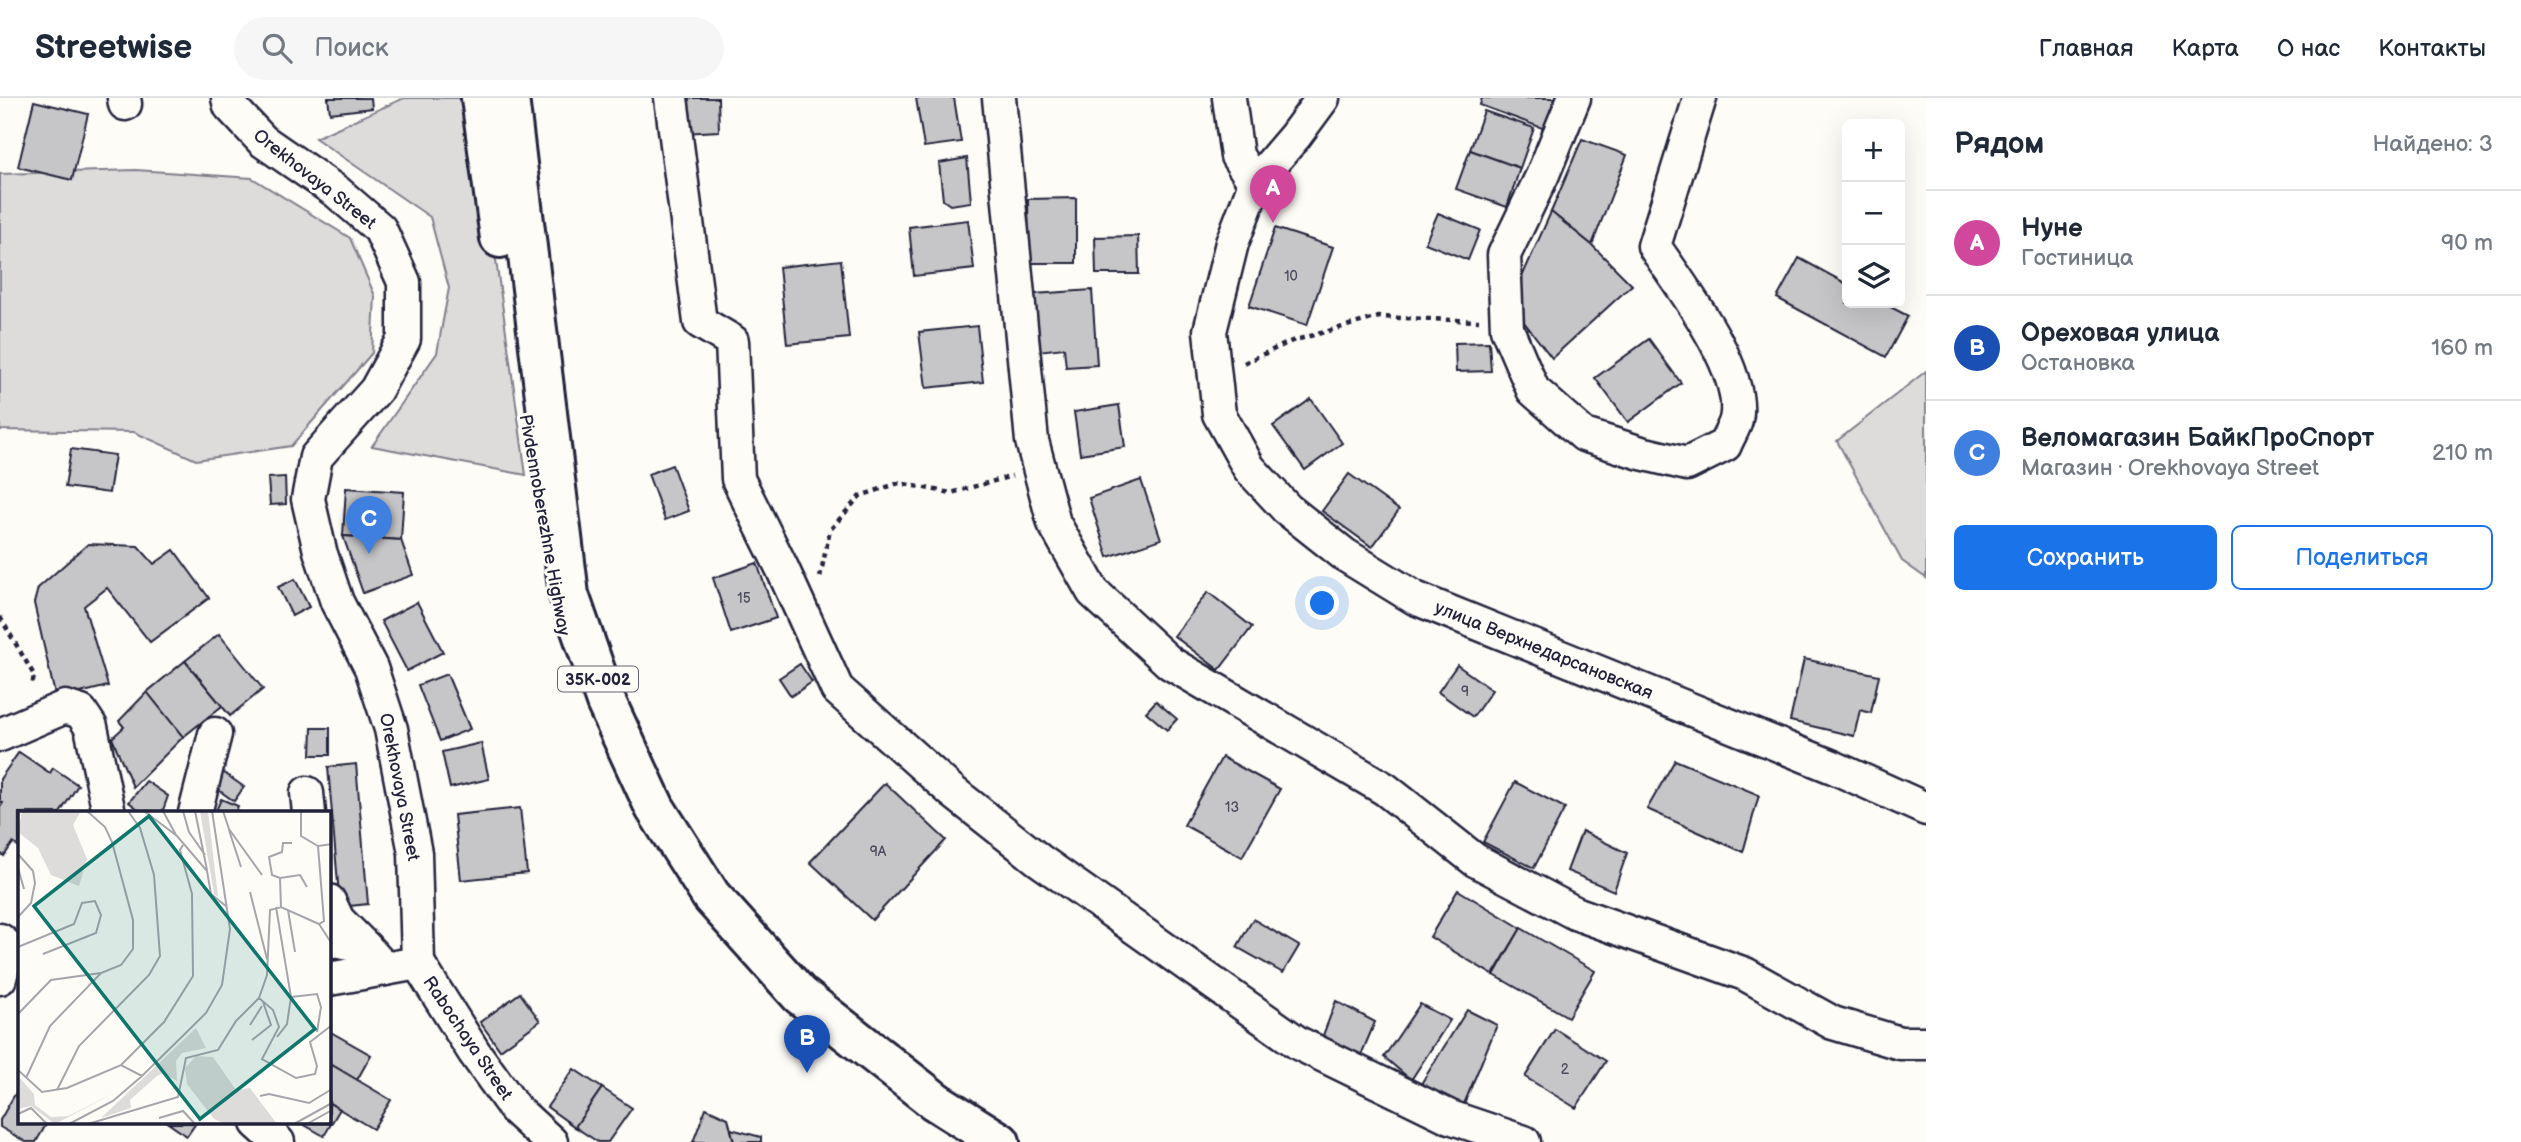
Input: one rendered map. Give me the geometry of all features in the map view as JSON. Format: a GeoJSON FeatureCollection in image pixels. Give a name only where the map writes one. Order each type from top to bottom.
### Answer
{"type":"FeatureCollection","features":[{"type":"Feature","properties":{"kind":"highway","name":"35К-002"},"geometry":{"type":"LineString","coordinates":[[509,98],[569,595],[606,702],[655,808],[711,896],[800,995],[935,1101],[1000,1142]]}},
{"type":"Feature","properties":{"kind":"highway","name":"Pivdennoberezhne Highway"},"geometry":{"type":"LineString","coordinates":[[483,116],[537,500],[561,635],[653,847],[793,1016],[963,1142]]}},
{"type":"Feature","properties":{"kind":"street","name":"Orekhovaya Street"},"geometry":{"type":"LineString","coordinates":[[228,98],[230,106],[263,141],[337,192],[380,229],[404,282],[404,340],[376,390],[316,457],[308,499],[320,551],[337,602],[371,668],[391,729],[415,853],[418,962]]}},
{"type":"Feature","properties":{"kind":"street"},"geometry":{"type":"LineString","coordinates":[[671,98],[700,321],[732,341],[738,478],[837,689],[953,792],[1040,860],[1298,1043],[1450,1117],[1524,1142]]}},
{"type":"Feature","properties":{"kind":"street"},"geometry":{"type":"LineString","coordinates":[[999,98],[1032,441],[1054,523],[1093,592],[1170,663],[1385,789],[1475,860],[1575,913],[1745,974],[1833,1023],[1900,1043],[1926,1043]]}},
{"type":"Feature","properties":{"kind":"street"},"geometry":{"type":"LineString","coordinates":[[1229,98],[1237,156],[1255,183]]}},
{"type":"Feature","properties":{"kind":"street"},"geometry":{"type":"LineString","coordinates":[[1214,372],[1210,331],[1232,243],[1255,183],[1323,98]]}},
{"type":"Feature","properties":{"kind":"street"},"geometry":{"type":"LineString","coordinates":[[1574,98],[1543,174],[1504,255],[1507,329],[1533,390],[1584,435],[1687,464],[1725,445],[1736,419],[1735,384],[1706,324],[1654,246],[1700,98]]}},
{"type":"Feature","properties":{"kind":"street","name":"улица Верхнедарсановская"},"geometry":{"type":"LineString","coordinates":[[1214,372],[1219,414],[1249,468],[1287,509],[1345,555],[1415,598],[1833,767],[1926,809]]}},
{"type":"Feature","properties":{"kind":"street"},"geometry":{"type":"LineString","coordinates":[[0,735],[65,708],[81,712],[91,727],[109,811]]}},
{"type":"Feature","properties":{"kind":"street"},"geometry":{"type":"LineString","coordinates":[[196,811],[215,734]]}},
{"type":"Feature","properties":{"kind":"street"},"geometry":{"type":"LineString","coordinates":[[331,905],[338,920],[375,958]]}},
{"type":"Feature","properties":{"kind":"street"},"geometry":{"type":"LineString","coordinates":[[0,940],[8,947],[0,978]]}},
{"type":"Feature","properties":{"kind":"street"},"geometry":{"type":"LineString","coordinates":[[331,941],[375,958],[418,962]]}},
{"type":"Feature","properties":{"kind":"street"},"geometry":{"type":"LineString","coordinates":[[331,978],[375,958]]}},
{"type":"Feature","properties":{"kind":"street","name":"Rabochaya Street"},"geometry":{"type":"LineString","coordinates":[[418,962],[474,1052],[508,1099],[551,1142]]}},
{"type":"Feature","properties":{"kind":"street"},"geometry":{"type":"LineString","coordinates":[[258,1124],[278,1142]]}},
{"type":"Feature","properties":{"kind":"path"},"geometry":{"type":"LineString","coordinates":[[1214,372],[1234,367],[1292,341],[1379,317],[1477,320],[1507,329]]}},
{"type":"Feature","properties":{"kind":"path"},"geometry":{"type":"LineString","coordinates":[[802,611],[821,577],[830,530],[860,496],[899,483],[951,493],[1040,469]]}},
{"type":"Feature","properties":{"kind":"path"},"geometry":{"type":"LineString","coordinates":[[0,617],[34,675],[31,698]]}},
{"type":"Feature","properties":{"kind":"shaded area"},"geometry":{"type":"Polygon","coordinates":[[[404,98],[476,98],[526,475],[372,446],[437,353],[449,288],[430,217],[315,138],[404,98]]]}},
{"type":"Feature","properties":{"kind":"shaded area"},"geometry":{"type":"Polygon","coordinates":[[[136,170],[252,178],[350,238],[375,296],[372,353],[291,446],[196,460],[134,432],[0,430],[0,174],[136,170]]]}},
{"type":"Feature","properties":{"kind":"shaded area"},"geometry":{"type":"Polygon","coordinates":[[[1926,371],[1926,578],[1902,561],[1837,441],[1926,371]]]}},
{"type":"Feature","properties":{"kind":"building"},"geometry":{"type":"Polygon","coordinates":[[[328,98],[371,98],[372,108],[330,113],[328,98]]]}},
{"type":"Feature","properties":{"kind":"building"},"geometry":{"type":"Polygon","coordinates":[[[681,98],[718,98],[719,131],[683,133],[681,98]]]}},
{"type":"Feature","properties":{"kind":"building"},"geometry":{"type":"Polygon","coordinates":[[[916,98],[954,98],[961,142],[924,147],[916,98]]]}},
{"type":"Feature","properties":{"kind":"building"},"geometry":{"type":"Polygon","coordinates":[[[1482,98],[1556,98],[1545,129],[1480,105],[1482,98]]]}},
{"type":"Feature","properties":{"kind":"building"},"geometry":{"type":"Polygon","coordinates":[[[34,101],[88,114],[72,180],[18,167],[34,101]]]}},
{"type":"Feature","properties":{"kind":"building"},"geometry":{"type":"Polygon","coordinates":[[[1484,111],[1534,128],[1520,168],[1470,150],[1484,111]]]}},
{"type":"Feature","properties":{"kind":"building"},"geometry":{"type":"Polygon","coordinates":[[[1582,139],[1627,155],[1592,245],[1551,212],[1582,139]]]}},
{"type":"Feature","properties":{"kind":"building"},"geometry":{"type":"Polygon","coordinates":[[[1470,150],[1520,168],[1507,207],[1456,189],[1470,150]]]}},
{"type":"Feature","properties":{"kind":"building"},"geometry":{"type":"Polygon","coordinates":[[[967,158],[971,202],[950,205],[943,200],[939,163],[967,158]]]}},
{"type":"Feature","properties":{"kind":"building"},"geometry":{"type":"Polygon","coordinates":[[[1076,198],[1076,263],[1029,263],[1028,199],[1076,198]]]}},
{"type":"Feature","properties":{"kind":"building"},"geometry":{"type":"Polygon","coordinates":[[[1551,212],[1592,245],[1632,285],[1552,358],[1513,308],[1517,288],[1551,212]]]}},
{"type":"Feature","properties":{"kind":"building"},"geometry":{"type":"Polygon","coordinates":[[[1438,213],[1480,230],[1468,260],[1425,243],[1438,213]]]}},
{"type":"Feature","properties":{"kind":"building"},"geometry":{"type":"Polygon","coordinates":[[[968,220],[974,269],[914,276],[909,227],[968,220]]]}},
{"type":"Feature","properties":{"kind":"building"},"geometry":{"type":"Polygon","coordinates":[[[1275,228],[1333,247],[1307,325],[1249,306],[1275,228]]]}},
{"type":"Feature","properties":{"kind":"building"},"geometry":{"type":"Polygon","coordinates":[[[1138,236],[1139,274],[1096,274],[1095,237],[1138,236]]]}},
{"type":"Feature","properties":{"kind":"building"},"geometry":{"type":"Polygon","coordinates":[[[1799,258],[1842,281],[1842,308],[1893,308],[1908,316],[1886,357],[1777,298],[1799,258]]]}},
{"type":"Feature","properties":{"kind":"building"},"geometry":{"type":"Polygon","coordinates":[[[841,260],[849,338],[787,344],[779,267],[841,260]]]}},
{"type":"Feature","properties":{"kind":"building"},"geometry":{"type":"Polygon","coordinates":[[[1092,290],[1097,365],[1066,367],[1064,348],[1038,351],[1034,294],[1092,290]]]}},
{"type":"Feature","properties":{"kind":"building"},"geometry":{"type":"Polygon","coordinates":[[[977,326],[983,382],[926,388],[919,332],[977,326]]]}},
{"type":"Feature","properties":{"kind":"building"},"geometry":{"type":"Polygon","coordinates":[[[1649,339],[1681,383],[1628,422],[1595,378],[1649,339]]]}},
{"type":"Feature","properties":{"kind":"building"},"geometry":{"type":"Polygon","coordinates":[[[1489,342],[1491,371],[1456,372],[1455,343],[1489,342]]]}},
{"type":"Feature","properties":{"kind":"building"},"geometry":{"type":"Polygon","coordinates":[[[1311,399],[1342,443],[1305,470],[1273,426],[1311,399]]]}},
{"type":"Feature","properties":{"kind":"building"},"geometry":{"type":"Polygon","coordinates":[[[1119,405],[1125,447],[1080,454],[1074,412],[1119,405]]]}},
{"type":"Feature","properties":{"kind":"building"},"geometry":{"type":"Polygon","coordinates":[[[71,449],[115,455],[109,493],[65,487],[71,449]]]}},
{"type":"Feature","properties":{"kind":"building"},"geometry":{"type":"Polygon","coordinates":[[[672,465],[689,511],[665,520],[648,474],[672,465]]]}},
{"type":"Feature","properties":{"kind":"building"},"geometry":{"type":"Polygon","coordinates":[[[1349,474],[1399,510],[1372,547],[1322,511],[1349,474]]]}},
{"type":"Feature","properties":{"kind":"building"},"geometry":{"type":"Polygon","coordinates":[[[285,477],[286,504],[270,505],[268,478],[285,477]]]}},
{"type":"Feature","properties":{"kind":"building"},"geometry":{"type":"Polygon","coordinates":[[[1141,480],[1161,539],[1108,557],[1089,498],[1141,480]]]}},
{"type":"Feature","properties":{"kind":"building"},"geometry":{"type":"Polygon","coordinates":[[[346,488],[404,492],[401,540],[343,536],[346,488]]]}},
{"type":"Feature","properties":{"kind":"building"},"geometry":{"type":"Polygon","coordinates":[[[343,536],[401,540],[413,575],[363,593],[343,536]]]}},
{"type":"Feature","properties":{"kind":"building"},"geometry":{"type":"Polygon","coordinates":[[[88,544],[138,546],[154,564],[174,550],[209,598],[150,642],[107,588],[84,606],[108,686],[56,699],[34,603],[38,588],[88,544]]]}},
{"type":"Feature","properties":{"kind":"building"},"geometry":{"type":"Polygon","coordinates":[[[757,563],[776,618],[731,633],[713,578],[757,563]]]}},
{"type":"Feature","properties":{"kind":"building"},"geometry":{"type":"Polygon","coordinates":[[[295,579],[309,607],[292,616],[278,587],[295,579]]]}},
{"type":"Feature","properties":{"kind":"building"},"geometry":{"type":"Polygon","coordinates":[[[1208,592],[1252,627],[1219,670],[1174,636],[1208,592]]]}},
{"type":"Feature","properties":{"kind":"building"},"geometry":{"type":"Polygon","coordinates":[[[417,602],[443,652],[407,671],[381,621],[417,602]]]}},
{"type":"Feature","properties":{"kind":"building"},"geometry":{"type":"Polygon","coordinates":[[[219,634],[263,689],[230,716],[185,661],[219,634]]]}},
{"type":"Feature","properties":{"kind":"building"},"geometry":{"type":"Polygon","coordinates":[[[1804,659],[1879,675],[1871,713],[1860,710],[1854,736],[1790,721],[1804,659]]]}},
{"type":"Feature","properties":{"kind":"building"},"geometry":{"type":"Polygon","coordinates":[[[185,661],[222,706],[183,737],[147,692],[185,661]]]}},
{"type":"Feature","properties":{"kind":"building"},"geometry":{"type":"Polygon","coordinates":[[[800,664],[812,682],[791,696],[779,678],[800,664]]]}},
{"type":"Feature","properties":{"kind":"building"},"geometry":{"type":"Polygon","coordinates":[[[1457,665],[1492,690],[1473,717],[1438,692],[1457,665]]]}},
{"type":"Feature","properties":{"kind":"building"},"geometry":{"type":"Polygon","coordinates":[[[447,674],[470,729],[440,741],[418,685],[447,674]]]}},
{"type":"Feature","properties":{"kind":"building"},"geometry":{"type":"Polygon","coordinates":[[[147,692],[183,737],[133,787],[112,738],[124,727],[119,721],[147,692]]]}},
{"type":"Feature","properties":{"kind":"building"},"geometry":{"type":"Polygon","coordinates":[[[1156,701],[1177,719],[1167,730],[1146,712],[1156,701]]]}},
{"type":"Feature","properties":{"kind":"building"},"geometry":{"type":"Polygon","coordinates":[[[312,728],[330,728],[330,755],[311,755],[312,728]]]}},
{"type":"Feature","properties":{"kind":"building"},"geometry":{"type":"Polygon","coordinates":[[[481,743],[489,779],[450,788],[442,752],[481,743]]]}},
{"type":"Feature","properties":{"kind":"building"},"geometry":{"type":"Polygon","coordinates":[[[19,752],[50,773],[53,768],[78,785],[61,811],[18,811],[18,846],[13,843],[4,856],[0,853],[0,807],[3,803],[0,801],[0,779],[19,752]]]}},
{"type":"Feature","properties":{"kind":"building"},"geometry":{"type":"Polygon","coordinates":[[[1222,757],[1280,789],[1242,857],[1184,825],[1222,757]]]}},
{"type":"Feature","properties":{"kind":"building"},"geometry":{"type":"Polygon","coordinates":[[[1675,760],[1759,795],[1743,852],[1647,809],[1675,760]]]}},
{"type":"Feature","properties":{"kind":"building"},"geometry":{"type":"Polygon","coordinates":[[[356,764],[368,904],[340,907],[328,767],[356,764]]]}},
{"type":"Feature","properties":{"kind":"building"},"geometry":{"type":"Polygon","coordinates":[[[220,770],[244,787],[234,801],[210,784],[220,770]]]}},
{"type":"Feature","properties":{"kind":"building"},"geometry":{"type":"Polygon","coordinates":[[[146,781],[168,796],[163,811],[140,811],[129,802],[146,781]]]}},
{"type":"Feature","properties":{"kind":"building"},"geometry":{"type":"Polygon","coordinates":[[[1515,782],[1565,808],[1534,868],[1483,842],[1515,782]]]}},
{"type":"Feature","properties":{"kind":"building"},"geometry":{"type":"Polygon","coordinates":[[[885,783],[946,840],[872,920],[810,862],[885,783]]]}},
{"type":"Feature","properties":{"kind":"building"},"geometry":{"type":"Polygon","coordinates":[[[221,799],[238,806],[236,811],[216,811],[221,799]]]}},
{"type":"Feature","properties":{"kind":"building"},"geometry":{"type":"Polygon","coordinates":[[[520,808],[527,873],[461,880],[454,815],[520,808]]]}},
{"type":"Feature","properties":{"kind":"building"},"geometry":{"type":"Polygon","coordinates":[[[1582,831],[1627,853],[1614,891],[1567,871],[1582,831]]]}},
{"type":"Feature","properties":{"kind":"building"},"geometry":{"type":"Polygon","coordinates":[[[1458,890],[1521,928],[1493,975],[1430,937],[1458,890]]]}},
{"type":"Feature","properties":{"kind":"building"},"geometry":{"type":"Polygon","coordinates":[[[1253,919],[1299,946],[1283,973],[1237,947],[1253,919]]]}},
{"type":"Feature","properties":{"kind":"building"},"geometry":{"type":"Polygon","coordinates":[[[1521,928],[1595,971],[1568,1017],[1494,975],[1521,928]]]}},
{"type":"Feature","properties":{"kind":"building"},"geometry":{"type":"Polygon","coordinates":[[[520,993],[540,1021],[500,1050],[480,1022],[520,993]]]}},
{"type":"Feature","properties":{"kind":"building"},"geometry":{"type":"Polygon","coordinates":[[[1336,1001],[1375,1022],[1359,1060],[1322,1038],[1336,1001]]]}},
{"type":"Feature","properties":{"kind":"building"},"geometry":{"type":"Polygon","coordinates":[[[1420,1004],[1450,1020],[1411,1080],[1384,1057],[1420,1004]]]}},
{"type":"Feature","properties":{"kind":"building"},"geometry":{"type":"Polygon","coordinates":[[[1467,1010],[1497,1025],[1462,1109],[1419,1087],[1467,1010]]]}},
{"type":"Feature","properties":{"kind":"building"},"geometry":{"type":"Polygon","coordinates":[[[1555,1029],[1606,1061],[1576,1108],[1525,1077],[1555,1029]]]}},
{"type":"Feature","properties":{"kind":"building"},"geometry":{"type":"Polygon","coordinates":[[[331,1032],[371,1055],[357,1080],[332,1065],[331,1067],[331,1032]]]}},
{"type":"Feature","properties":{"kind":"building"},"geometry":{"type":"Polygon","coordinates":[[[332,1065],[391,1100],[373,1129],[331,1104],[332,1065]]]}},
{"type":"Feature","properties":{"kind":"building"},"geometry":{"type":"Polygon","coordinates":[[[574,1069],[602,1088],[575,1127],[547,1107],[574,1069]]]}},
{"type":"Feature","properties":{"kind":"building"},"geometry":{"type":"Polygon","coordinates":[[[602,1088],[632,1108],[608,1142],[598,1142],[575,1127],[602,1088]]]}},
{"type":"Feature","properties":{"kind":"building"},"geometry":{"type":"Polygon","coordinates":[[[15,1094],[18,1096],[18,1124],[46,1124],[36,1142],[26,1142],[0,1127],[0,1120],[15,1094]]]}},
{"type":"Feature","properties":{"kind":"building"},"geometry":{"type":"Polygon","coordinates":[[[331,1104],[340,1109],[324,1136],[303,1124],[331,1124],[331,1104]]]}},
{"type":"Feature","properties":{"kind":"building"},"geometry":{"type":"Polygon","coordinates":[[[706,1108],[728,1118],[734,1142],[693,1142],[706,1108]]]}},
{"type":"Feature","properties":{"kind":"building"},"geometry":{"type":"Polygon","coordinates":[[[169,1124],[195,1124],[187,1136],[169,1124]]]}},
{"type":"Feature","properties":{"kind":"building"},"geometry":{"type":"Polygon","coordinates":[[[731,1129],[761,1137],[761,1142],[734,1142],[731,1129]]]}},
{"type":"Feature","properties":{"kind":"place","name":"Нуне"},"geometry":{"type":"Point","coordinates":[1273,223]}},
{"type":"Feature","properties":{"kind":"place","name":"Веломагазин БайкПроСпорт"},"geometry":{"type":"Point","coordinates":[369,554]}},
{"type":"Feature","properties":{"kind":"place","name":"Ореховая улица"},"geometry":{"type":"Point","coordinates":[807,1073]}}]}
